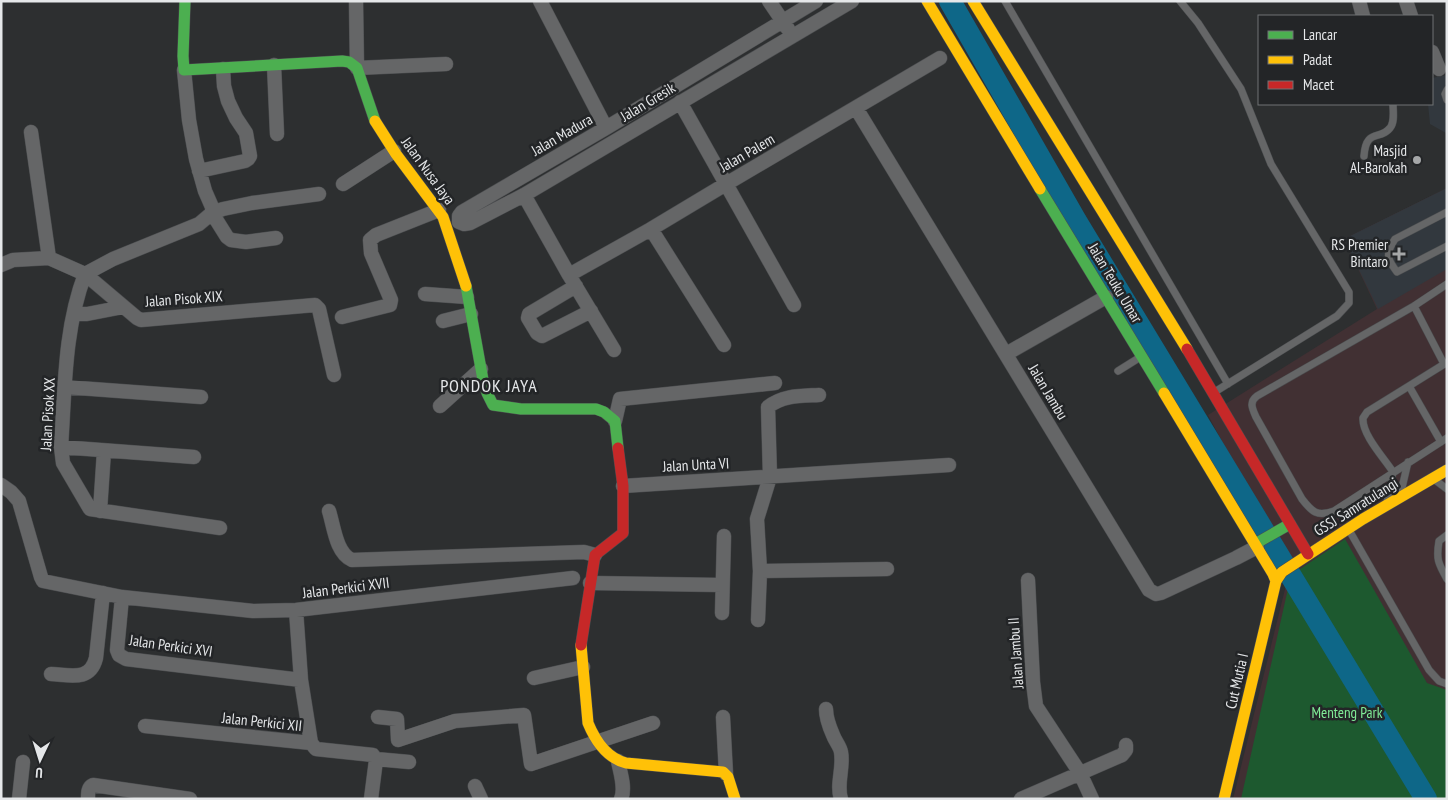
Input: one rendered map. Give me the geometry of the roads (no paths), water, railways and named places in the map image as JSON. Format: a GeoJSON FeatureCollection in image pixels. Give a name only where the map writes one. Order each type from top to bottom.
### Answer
{"type":"FeatureCollection","features":[{"type":"Feature","properties":{"kind":"main road"},"geometry":{"type":"LineString","coordinates":[[186,1],[184,70],[342,61],[349,62],[357,68]]}},
{"type":"Feature","properties":{"kind":"main road","name":"Jalan Teuku Umar"},"geometry":{"type":"LineString","coordinates":[[927,1],[1142,356],[1259,543],[1273,574],[1279,576]]}},
{"type":"Feature","properties":{"kind":"main road","name":"Jalan Teuku Umar"},"geometry":{"type":"LineString","coordinates":[[973,1],[1180,337],[1303,557]]}},
{"type":"Feature","properties":{"kind":"main road","name":"Jalan Nusa Jaya"},"geometry":{"type":"LineString","coordinates":[[357,68],[375,122],[394,151],[444,217],[466,286],[481,369],[490,401],[493,405],[521,409],[596,409],[604,412],[615,421]]}},
{"type":"Feature","properties":{"kind":"main road"},"geometry":{"type":"LineString","coordinates":[[615,421],[623,486],[623,532],[622,535],[595,555],[582,648],[588,723],[597,741],[610,756],[618,761],[719,771],[726,774],[735,799]]}},
{"type":"Feature","properties":{"kind":"main road","name":"GSSJ Samratulangi"},"geometry":{"type":"LineString","coordinates":[[1279,576],[1303,557],[1386,505],[1447,470]]}},
{"type":"Feature","properties":{"kind":"main road"},"geometry":{"type":"LineString","coordinates":[[1259,543],[1285,526]]}},
{"type":"Feature","properties":{"kind":"main road","name":"Cut Mutia I"},"geometry":{"type":"LineString","coordinates":[[1224,799],[1279,576]]}},
{"type":"Feature","properties":{"kind":"street"},"geometry":{"type":"LineString","coordinates":[[356,1],[357,68],[446,64]]}},
{"type":"Feature","properties":{"kind":"street"},"geometry":{"type":"LineString","coordinates":[[540,1],[606,128]]}},
{"type":"Feature","properties":{"kind":"street"},"geometry":{"type":"LineString","coordinates":[[769,1],[792,36]]}},
{"type":"Feature","properties":{"kind":"street","name":"Jalan Madura"},"geometry":{"type":"LineString","coordinates":[[459,222],[458,216],[462,212],[606,128],[816,1]]}},
{"type":"Feature","properties":{"kind":"street","name":"Jalan Gresik"},"geometry":{"type":"LineString","coordinates":[[459,222],[464,224],[470,223],[524,195],[852,1]]}},
{"type":"Feature","properties":{"kind":"street"},"geometry":{"type":"LineString","coordinates":[[1359,1],[1362,15]]}},
{"type":"Feature","properties":{"kind":"street"},"geometry":{"type":"LineString","coordinates":[[1406,1],[1411,15]]}},
{"type":"Feature","properties":{"kind":"street"},"geometry":{"type":"LineString","coordinates":[[1433,54],[1439,69]]}},
{"type":"Feature","properties":{"kind":"street","name":"Jalan Palem"},"geometry":{"type":"LineString","coordinates":[[592,312],[542,336],[537,333],[528,318],[529,314],[572,280],[651,229],[940,58]]}},
{"type":"Feature","properties":{"kind":"street"},"geometry":{"type":"LineString","coordinates":[[274,65],[277,134]]}},
{"type":"Feature","properties":{"kind":"street"},"geometry":{"type":"LineString","coordinates":[[199,171],[245,161],[250,156],[246,133],[228,102],[224,86],[223,68]]}},
{"type":"Feature","properties":{"kind":"street"},"geometry":{"type":"LineString","coordinates":[[184,70],[189,120],[199,171],[204,191],[212,206],[212,213],[227,237],[231,240],[246,242],[276,238]]}},
{"type":"Feature","properties":{"kind":"street"},"geometry":{"type":"LineString","coordinates":[[680,102],[794,305]]}},
{"type":"Feature","properties":{"kind":"street","name":"Jalan Jambu"},"geometry":{"type":"LineString","coordinates":[[856,108],[1151,593],[1161,593],[1236,558],[1259,543]]}},
{"type":"Feature","properties":{"kind":"street"},"geometry":{"type":"LineString","coordinates":[[31,132],[49,258]]}},
{"type":"Feature","properties":{"kind":"street"},"geometry":{"type":"LineString","coordinates":[[343,184],[394,151]]}},
{"type":"Feature","properties":{"kind":"street"},"geometry":{"type":"LineString","coordinates":[[85,274],[113,259],[199,224],[212,213],[223,209],[319,194]]}},
{"type":"Feature","properties":{"kind":"street"},"geometry":{"type":"LineString","coordinates":[[524,195],[614,350]]}},
{"type":"Feature","properties":{"kind":"street"},"geometry":{"type":"LineString","coordinates":[[342,317],[390,305],[391,300],[371,252],[370,240],[376,235],[439,210]]}},
{"type":"Feature","properties":{"kind":"street"},"geometry":{"type":"LineString","coordinates":[[651,229],[724,345]]}},
{"type":"Feature","properties":{"kind":"street","name":"Jalan Pisok XIX"},"geometry":{"type":"LineString","coordinates":[[1,265],[13,260],[49,258],[85,274],[136,318],[141,320],[315,305],[319,309],[334,375]]}},
{"type":"Feature","properties":{"kind":"street","name":"Jalan Pisok XX"},"geometry":{"type":"LineString","coordinates":[[85,274],[79,289],[69,334],[61,447],[63,463],[87,506],[90,509],[100,511]]}},
{"type":"Feature","properties":{"kind":"street"},"geometry":{"type":"LineString","coordinates":[[425,294],[467,297]]}},
{"type":"Feature","properties":{"kind":"street"},"geometry":{"type":"LineString","coordinates":[[1006,354],[1106,297]]}},
{"type":"Feature","properties":{"kind":"street"},"geometry":{"type":"LineString","coordinates":[[74,314],[87,314],[123,307]]}},
{"type":"Feature","properties":{"kind":"street"},"geometry":{"type":"LineString","coordinates":[[444,321],[471,314]]}},
{"type":"Feature","properties":{"kind":"street"},"geometry":{"type":"LineString","coordinates":[[440,406],[481,369]]}},
{"type":"Feature","properties":{"kind":"street"},"geometry":{"type":"LineString","coordinates":[[615,421],[620,399],[775,383]]}},
{"type":"Feature","properties":{"kind":"street"},"geometry":{"type":"LineString","coordinates":[[65,387],[201,397]]}},
{"type":"Feature","properties":{"kind":"street"},"geometry":{"type":"LineString","coordinates":[[758,620],[760,571],[757,519],[770,477],[768,407],[776,401],[788,397],[819,395]]}},
{"type":"Feature","properties":{"kind":"street"},"geometry":{"type":"LineString","coordinates":[[61,447],[194,457]]}},
{"type":"Feature","properties":{"kind":"street"},"geometry":{"type":"LineString","coordinates":[[104,451],[100,511],[220,528]]}},
{"type":"Feature","properties":{"kind":"street","name":"Jalan Unta VI"},"geometry":{"type":"LineString","coordinates":[[623,486],[948,465]]}},
{"type":"Feature","properties":{"kind":"street"},"geometry":{"type":"LineString","coordinates":[[1,485],[12,492],[19,501],[43,580],[122,597]]}},
{"type":"Feature","properties":{"kind":"street"},"geometry":{"type":"LineString","coordinates":[[330,511],[342,552],[352,560],[584,552],[595,555]]}},
{"type":"Feature","properties":{"kind":"street"},"geometry":{"type":"LineString","coordinates":[[722,613],[724,536]]}},
{"type":"Feature","properties":{"kind":"street"},"geometry":{"type":"LineString","coordinates":[[760,571],[887,570]]}},
{"type":"Feature","properties":{"kind":"street","name":"Jalan Perkici XVII"},"geometry":{"type":"LineString","coordinates":[[122,597],[252,611],[296,610],[573,578]]}},
{"type":"Feature","properties":{"kind":"street","name":"Jalan Jambu II"},"geometry":{"type":"LineString","coordinates":[[1028,580],[1036,706],[1080,773],[1092,799]]}},
{"type":"Feature","properties":{"kind":"street"},"geometry":{"type":"LineString","coordinates":[[590,583],[722,585]]}},
{"type":"Feature","properties":{"kind":"street"},"geometry":{"type":"LineString","coordinates":[[51,674],[78,676],[85,674],[94,664],[103,593]]}},
{"type":"Feature","properties":{"kind":"street","name":"Jalan Perkici XVI"},"geometry":{"type":"LineString","coordinates":[[122,597],[117,650],[126,659],[301,680]]}},
{"type":"Feature","properties":{"kind":"street"},"geometry":{"type":"LineString","coordinates":[[296,610],[301,680],[311,743]]}},
{"type":"Feature","properties":{"kind":"street"},"geometry":{"type":"LineString","coordinates":[[534,678],[583,668]]}},
{"type":"Feature","properties":{"kind":"street"},"geometry":{"type":"LineString","coordinates":[[826,709],[826,718],[841,750],[842,766],[839,792],[841,799]]}},
{"type":"Feature","properties":{"kind":"street"},"geometry":{"type":"LineString","coordinates":[[378,717],[397,719],[398,740],[455,721],[524,715],[532,764],[653,722]]}},
{"type":"Feature","properties":{"kind":"street"},"geometry":{"type":"LineString","coordinates":[[723,717],[726,774]]}},
{"type":"Feature","properties":{"kind":"street","name":"Jalan Perkici XII"},"geometry":{"type":"LineString","coordinates":[[145,726],[311,743],[316,749],[409,762]]}},
{"type":"Feature","properties":{"kind":"street"},"geometry":{"type":"LineString","coordinates":[[1021,799],[1122,755],[1126,745]]}},
{"type":"Feature","properties":{"kind":"street"},"geometry":{"type":"LineString","coordinates":[[371,799],[374,757]]}},
{"type":"Feature","properties":{"kind":"street"},"geometry":{"type":"LineString","coordinates":[[618,761],[622,787],[621,799]]}},
{"type":"Feature","properties":{"kind":"street"},"geometry":{"type":"LineString","coordinates":[[18,799],[23,762]]}},
{"type":"Feature","properties":{"kind":"street"},"geometry":{"type":"LineString","coordinates":[[88,799],[89,789],[94,785],[190,799]]}},
{"type":"Feature","properties":{"kind":"lane"},"geometry":{"type":"LineString","coordinates":[[1005,1],[1228,384]]}},
{"type":"Feature","properties":{"kind":"lane"},"geometry":{"type":"LineString","coordinates":[[1180,1],[1198,24],[1240,89],[1271,164],[1348,292],[1349,303],[1337,316],[1213,393]]}},
{"type":"Feature","properties":{"kind":"lane"},"geometry":{"type":"LineString","coordinates":[[1447,90],[1445,94],[1447,100]]}},
{"type":"Feature","properties":{"kind":"lane"},"geometry":{"type":"LineString","coordinates":[[1364,156],[1365,147],[1370,138],[1390,128],[1394,118],[1393,105]]}},
{"type":"Feature","properties":{"kind":"lane"},"geometry":{"type":"LineString","coordinates":[[1447,212],[1395,240],[1388,256],[1397,272],[1447,246]]}},
{"type":"Feature","properties":{"kind":"lane"},"geometry":{"type":"LineString","coordinates":[[1409,386],[1444,440],[1327,514],[1318,514],[1310,509],[1302,499],[1256,417],[1251,403],[1252,399],[1414,306],[1447,284]]}},
{"type":"Feature","properties":{"kind":"lane"},"geometry":{"type":"LineString","coordinates":[[1386,505],[1393,472],[1366,433],[1362,424],[1363,418],[1367,412],[1445,363],[1414,306]]}},
{"type":"Feature","properties":{"kind":"lane"},"geometry":{"type":"LineString","coordinates":[[1118,371],[1142,356]]}},
{"type":"Feature","properties":{"kind":"lane"},"geometry":{"type":"LineString","coordinates":[[1400,497],[1408,462]]}},
{"type":"Feature","properties":{"kind":"lane"},"geometry":{"type":"LineString","coordinates":[[1432,478],[1447,489]]}},
{"type":"Feature","properties":{"kind":"lane"},"geometry":{"type":"LineString","coordinates":[[1348,529],[1429,670],[1440,681],[1447,684]]}},
{"type":"Feature","properties":{"kind":"lane"},"geometry":{"type":"LineString","coordinates":[[1447,535],[1439,541],[1437,555],[1439,565],[1447,579]]}},
{"type":"Feature","properties":{"kind":"waterway"},"geometry":{"type":"LineString","coordinates":[[950,1],[1076,221],[1426,799]]}},
{"type":"Feature","properties":{"kind":"place","name":"Masjid Al-Barokah"},"geometry":{"type":"Point","coordinates":[1417,160]}},
{"type":"Feature","properties":{"kind":"place","name":"RS Premier Bintaro"},"geometry":{"type":"Point","coordinates":[1399,254]}},
{"type":"Feature","properties":{"kind":"district","name":"PONDOK JAYA"},"geometry":{"type":"Point","coordinates":[489,386]}},
{"type":"Feature","properties":{"kind":"park label","name":"Menteng Park"},"geometry":{"type":"Point","coordinates":[1347,713]}}]}
